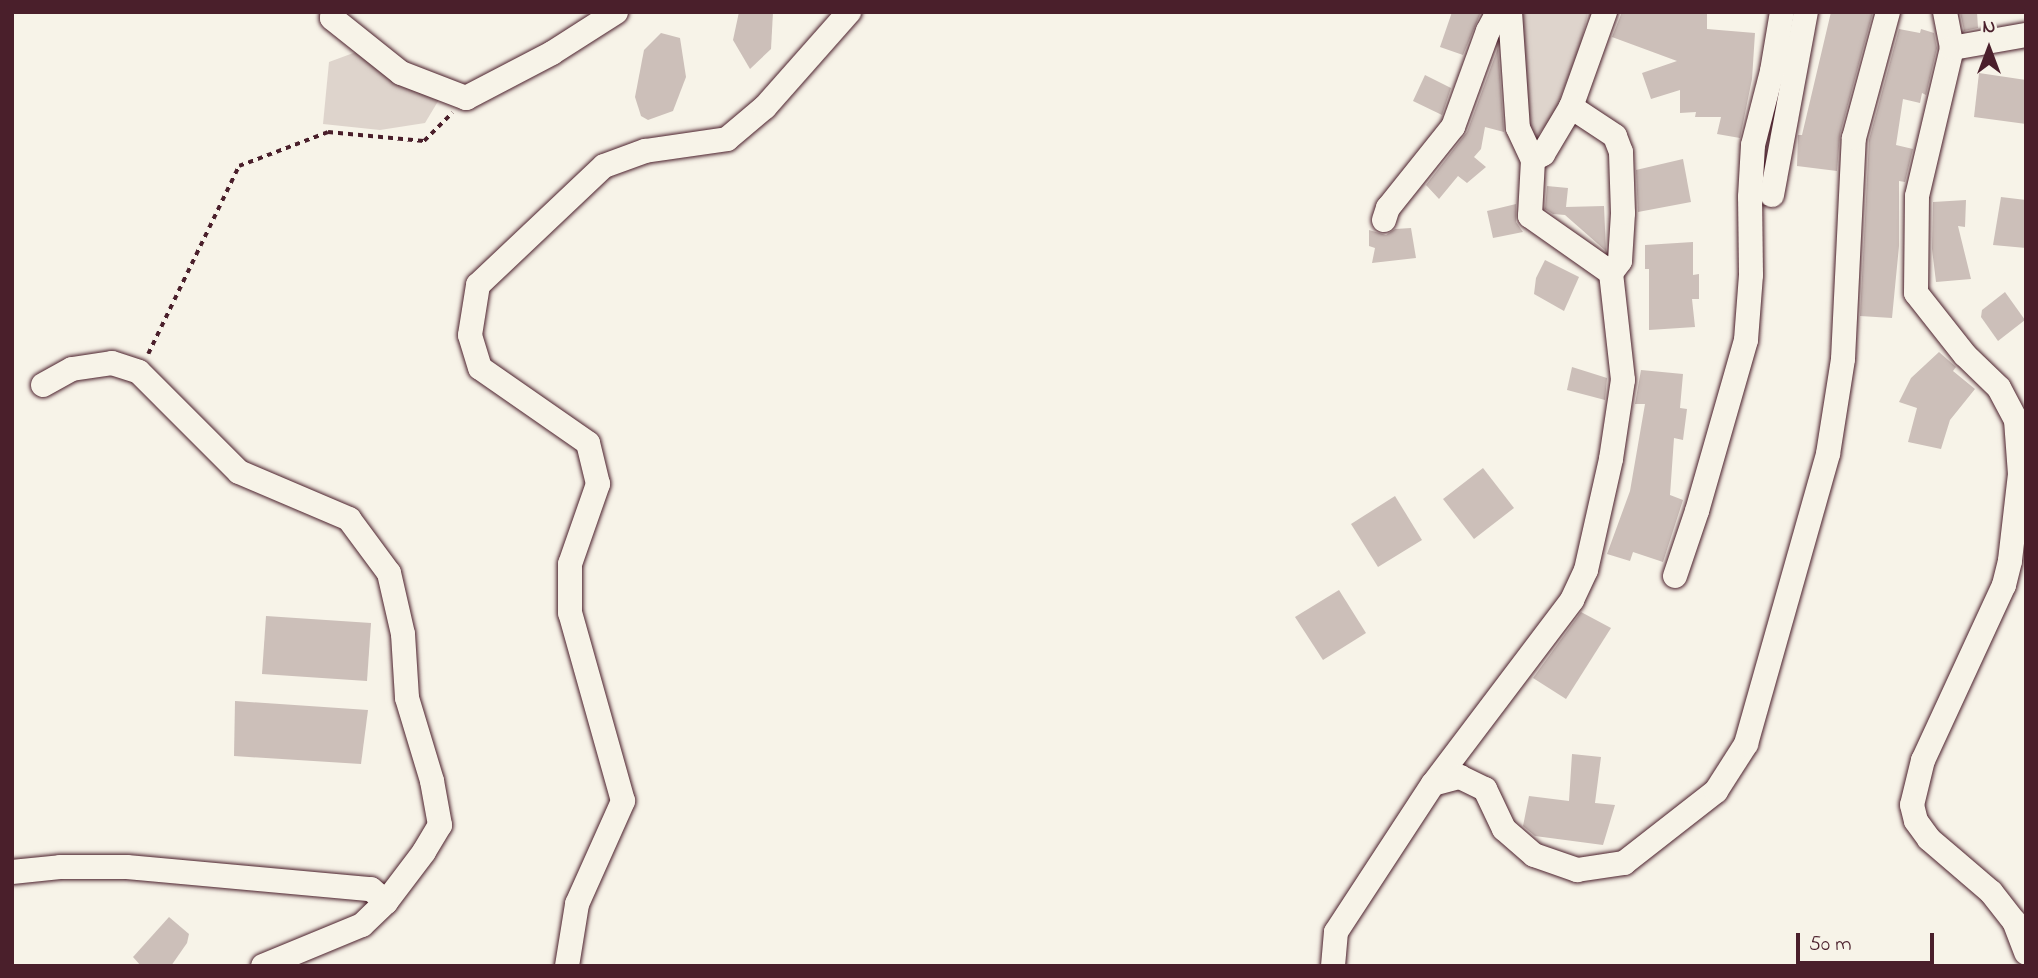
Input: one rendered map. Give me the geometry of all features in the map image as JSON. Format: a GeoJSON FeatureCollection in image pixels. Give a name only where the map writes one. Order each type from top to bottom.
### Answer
{"type":"FeatureCollection","features":[{"type":"Feature","properties":{"kind":"street"},"geometry":{"type":"LineString","coordinates":[[333,12],[332,18],[401,72],[466,98],[552,53],[616,12]]}},
{"type":"Feature","properties":{"kind":"street"},"geometry":{"type":"LineString","coordinates":[[567,966],[577,904],[623,801],[570,613],[570,564],[598,484],[588,443],[480,368],[470,335],[478,285],[604,166],[645,151],[727,139],[765,107],[849,12]]}},
{"type":"Feature","properties":{"kind":"street"},"geometry":{"type":"LineString","coordinates":[[1384,220],[1388,208],[1453,127],[1488,31],[1498,12]]}},
{"type":"Feature","properties":{"kind":"street"},"geometry":{"type":"LineString","coordinates":[[1510,12],[1518,128],[1533,160],[1530,216],[1611,273]]}},
{"type":"Feature","properties":{"kind":"street"},"geometry":{"type":"LineString","coordinates":[[1533,160],[1543,154],[1571,107],[1605,12]]}},
{"type":"Feature","properties":{"kind":"street"},"geometry":{"type":"LineString","coordinates":[[1675,576],[1697,511],[1746,340],[1751,275],[1750,197],[1753,145],[1772,71],[1782,12]]}},
{"type":"Feature","properties":{"kind":"street"},"geometry":{"type":"LineString","coordinates":[[1772,195],[1806,12]]}},
{"type":"Feature","properties":{"kind":"street"},"geometry":{"type":"LineString","coordinates":[[1433,784],[1460,777],[1485,789],[1504,829],[1534,855],[1577,870],[1624,863],[1716,791],[1746,744],[1828,454],[1843,359],[1854,138],[1888,12]]}},
{"type":"Feature","properties":{"kind":"street"},"geometry":{"type":"LineString","coordinates":[[1945,12],[1952,48],[1917,196],[1916,293],[1965,355],[1999,388],[2016,420],[2020,474],[2010,561],[2004,584],[1923,760],[1913,805],[1916,821],[1929,839],[1991,892],[2014,921],[2026,953]]}},
{"type":"Feature","properties":{"kind":"street"},"geometry":{"type":"LineString","coordinates":[[1952,48],[2026,34]]}},
{"type":"Feature","properties":{"kind":"street"},"geometry":{"type":"LineString","coordinates":[[1333,966],[1336,932],[1433,784],[1572,600],[1586,570],[1611,459],[1623,380],[1611,273],[1620,261],[1622,237],[1621,152],[1615,136],[1571,107]]}},
{"type":"Feature","properties":{"kind":"street"},"geometry":{"type":"LineString","coordinates":[[43,385],[72,369],[112,363],[139,372],[239,471],[349,519],[389,573],[403,634],[407,698],[432,781],[440,825],[424,852],[386,902],[362,925],[263,966]]}},
{"type":"Feature","properties":{"kind":"street"},"geometry":{"type":"LineString","coordinates":[[12,872],[60,867],[127,866],[370,889],[386,902]]}},
{"type":"Feature","properties":{"kind":"path"},"geometry":{"type":"LineString","coordinates":[[139,372],[239,166],[328,132],[424,141],[466,98]]}},
{"type":"Feature","properties":{"kind":"shaded area"},"geometry":{"type":"Polygon","coordinates":[[[1522,12],[1588,12],[1581,43],[1553,117],[1530,144],[1522,12]]]}},
{"type":"Feature","properties":{"kind":"shaded area"},"geometry":{"type":"Polygon","coordinates":[[[356,52],[440,98],[425,123],[380,130],[323,124],[329,62],[356,52]]]}},
{"type":"Feature","properties":{"kind":"building"},"geometry":{"type":"Polygon","coordinates":[[[739,12],[773,12],[771,49],[750,69],[733,40],[739,12]]]}},
{"type":"Feature","properties":{"kind":"building"},"geometry":{"type":"Polygon","coordinates":[[[1452,12],[1481,12],[1463,55],[1440,47],[1452,12]]]}},
{"type":"Feature","properties":{"kind":"building"},"geometry":{"type":"Polygon","coordinates":[[[1622,12],[1707,12],[1707,29],[1755,33],[1752,79],[1740,138],[1717,134],[1721,117],[1695,117],[1696,112],[1680,113],[1680,90],[1651,99],[1642,73],[1677,61],[1612,37],[1622,12]]]}},
{"type":"Feature","properties":{"kind":"building"},"geometry":{"type":"Polygon","coordinates":[[[1831,12],[1873,12],[1840,134],[1837,171],[1797,166],[1798,135],[1802,135],[1831,12]]]}},
{"type":"Feature","properties":{"kind":"building"},"geometry":{"type":"Polygon","coordinates":[[[1960,12],[1977,12],[1978,28],[1964,31],[1960,12]]]}},
{"type":"Feature","properties":{"kind":"building"},"geometry":{"type":"Polygon","coordinates":[[[1899,29],[1920,33],[1921,29],[1934,33],[1937,48],[1926,95],[1922,93],[1920,103],[1903,99],[1896,145],[1913,149],[1905,182],[1899,181],[1899,246],[1892,318],[1860,316],[1869,140],[1899,29]]]}},
{"type":"Feature","properties":{"kind":"building"},"geometry":{"type":"Polygon","coordinates":[[[661,33],[680,38],[686,77],[673,111],[648,120],[641,116],[635,97],[644,50],[661,33]]]}},
{"type":"Feature","properties":{"kind":"building"},"geometry":{"type":"Polygon","coordinates":[[[1498,48],[1504,132],[1485,127],[1481,149],[1474,157],[1486,167],[1467,183],[1458,176],[1439,199],[1426,185],[1467,132],[1498,48]]]}},
{"type":"Feature","properties":{"kind":"building"},"geometry":{"type":"Polygon","coordinates":[[[1979,73],[2026,80],[2026,124],[1974,117],[1979,73]]]}},
{"type":"Feature","properties":{"kind":"building"},"geometry":{"type":"Polygon","coordinates":[[[1425,75],[1451,88],[1442,115],[1413,101],[1425,75]]]}},
{"type":"Feature","properties":{"kind":"building"},"geometry":{"type":"Polygon","coordinates":[[[1683,159],[1691,202],[1638,212],[1636,170],[1683,159]]]}},
{"type":"Feature","properties":{"kind":"building"},"geometry":{"type":"Polygon","coordinates":[[[1547,186],[1568,188],[1566,207],[1604,206],[1606,251],[1565,215],[1553,214],[1545,209],[1547,186]]]}},
{"type":"Feature","properties":{"kind":"building"},"geometry":{"type":"Polygon","coordinates":[[[2001,197],[2026,200],[2026,248],[1993,245],[2001,197]]]}},
{"type":"Feature","properties":{"kind":"building"},"geometry":{"type":"Polygon","coordinates":[[[1966,200],[1965,227],[1958,226],[1971,279],[1936,282],[1932,249],[1933,202],[1966,200]]]}},
{"type":"Feature","properties":{"kind":"building"},"geometry":{"type":"Polygon","coordinates":[[[1516,204],[1516,222],[1523,232],[1493,238],[1487,211],[1516,204]]]}},
{"type":"Feature","properties":{"kind":"building"},"geometry":{"type":"Polygon","coordinates":[[[1411,228],[1416,258],[1372,263],[1375,248],[1369,246],[1369,230],[1386,235],[1395,229],[1411,228]]]}},
{"type":"Feature","properties":{"kind":"building"},"geometry":{"type":"Polygon","coordinates":[[[1693,242],[1693,275],[1699,274],[1699,299],[1692,299],[1695,327],[1649,330],[1649,269],[1645,269],[1645,245],[1693,242]]]}},
{"type":"Feature","properties":{"kind":"building"},"geometry":{"type":"Polygon","coordinates":[[[1545,260],[1579,277],[1564,311],[1534,294],[1536,278],[1545,260]]]}},
{"type":"Feature","properties":{"kind":"building"},"geometry":{"type":"Polygon","coordinates":[[[2005,292],[2025,320],[1998,341],[1981,317],[1982,310],[2005,292]]]}},
{"type":"Feature","properties":{"kind":"building"},"geometry":{"type":"Polygon","coordinates":[[[1939,352],[1956,367],[1953,371],[1975,389],[1950,420],[1941,449],[1908,442],[1917,408],[1899,402],[1911,378],[1939,352]]]}},
{"type":"Feature","properties":{"kind":"building"},"geometry":{"type":"Polygon","coordinates":[[[1572,367],[1607,378],[1605,400],[1567,390],[1572,367]]]}},
{"type":"Feature","properties":{"kind":"building"},"geometry":{"type":"Polygon","coordinates":[[[1641,370],[1683,374],[1680,408],[1687,409],[1683,440],[1674,438],[1670,495],[1683,500],[1663,562],[1633,552],[1630,561],[1607,554],[1630,491],[1645,404],[1635,404],[1641,370]]]}},
{"type":"Feature","properties":{"kind":"building"},"geometry":{"type":"Polygon","coordinates":[[[1483,468],[1514,508],[1474,539],[1443,499],[1483,468]]]}},
{"type":"Feature","properties":{"kind":"building"},"geometry":{"type":"Polygon","coordinates":[[[1395,496],[1422,540],[1378,567],[1351,524],[1395,496]]]}},
{"type":"Feature","properties":{"kind":"building"},"geometry":{"type":"Polygon","coordinates":[[[1339,590],[1366,633],[1323,660],[1295,617],[1339,590]]]}},
{"type":"Feature","properties":{"kind":"building"},"geometry":{"type":"Polygon","coordinates":[[[1581,612],[1611,628],[1566,699],[1533,678],[1581,612]]]}},
{"type":"Feature","properties":{"kind":"building"},"geometry":{"type":"Polygon","coordinates":[[[266,616],[371,623],[367,681],[262,674],[266,616]]]}},
{"type":"Feature","properties":{"kind":"building"},"geometry":{"type":"Polygon","coordinates":[[[235,701],[368,710],[361,764],[234,756],[235,701]]]}},
{"type":"Feature","properties":{"kind":"building"},"geometry":{"type":"Polygon","coordinates":[[[1572,754],[1601,757],[1595,803],[1615,805],[1603,845],[1535,836],[1523,826],[1529,796],[1569,801],[1572,754]]]}},
{"type":"Feature","properties":{"kind":"building"},"geometry":{"type":"Polygon","coordinates":[[[169,917],[189,934],[187,943],[171,966],[141,966],[133,957],[169,917]]]}}]}
